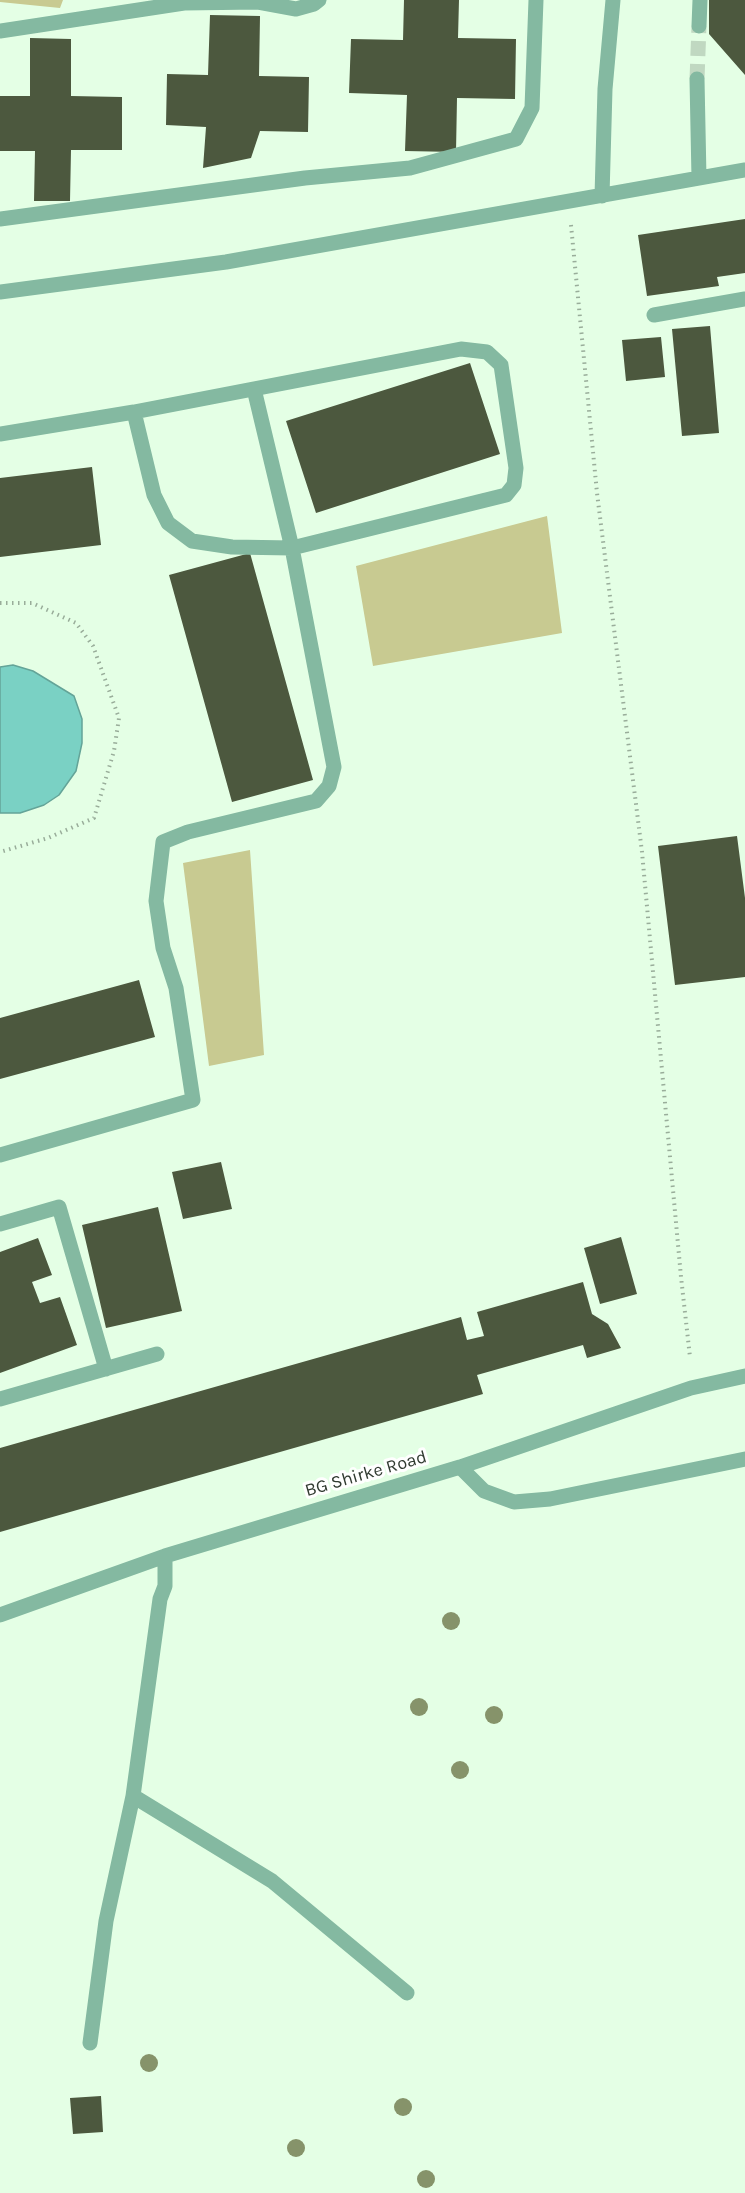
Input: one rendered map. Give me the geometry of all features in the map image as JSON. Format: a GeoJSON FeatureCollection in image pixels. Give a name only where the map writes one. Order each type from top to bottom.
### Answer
{"type":"FeatureCollection","features":[{"type":"Feature","properties":{"kind":"street"},"geometry":{"type":"LineString","coordinates":[[0,31],[184,3],[258,2],[296,9],[320,0]]}},
{"type":"Feature","properties":{"kind":"street"},"geometry":{"type":"LineString","coordinates":[[0,219],[305,178],[410,168],[516,139],[532,108],[536,0]]}},
{"type":"Feature","properties":{"kind":"street"},"geometry":{"type":"LineString","coordinates":[[602,196],[605,89],[613,0]]}},
{"type":"Feature","properties":{"kind":"street"},"geometry":{"type":"LineString","coordinates":[[699,26],[700,0]]}},
{"type":"Feature","properties":{"kind":"street"},"geometry":{"type":"LineString","coordinates":[[698,79],[699,178]]}},
{"type":"Feature","properties":{"kind":"street"},"geometry":{"type":"LineString","coordinates":[[0,292],[226,262],[745,170]]}},
{"type":"Feature","properties":{"kind":"street"},"geometry":{"type":"LineString","coordinates":[[654,315],[745,299]]}},
{"type":"Feature","properties":{"kind":"street"},"geometry":{"type":"LineString","coordinates":[[0,434],[134,412],[461,349],[487,352],[501,365],[516,468],[514,485],[506,495],[292,548],[232,547],[192,541],[168,524],[154,495],[134,412]]}},
{"type":"Feature","properties":{"kind":"street"},"geometry":{"type":"LineString","coordinates":[[0,1155],[193,1100],[178,999],[163,948],[156,901],[163,842],[188,832],[316,801],[328,786],[334,767],[292,548],[254,389]]}},
{"type":"Feature","properties":{"kind":"street"},"geometry":{"type":"LineString","coordinates":[[0,1224],[58,1207],[106,1369]]}},
{"type":"Feature","properties":{"kind":"street"},"geometry":{"type":"LineString","coordinates":[[0,1399],[157,1354]]}},
{"type":"Feature","properties":{"kind":"street","name":"BG Shirke Road"},"geometry":{"type":"LineString","coordinates":[[0,1615],[165,1556],[460,1467],[691,1388],[745,1376]]}},
{"type":"Feature","properties":{"kind":"street"},"geometry":{"type":"LineString","coordinates":[[460,1467],[484,1491],[514,1502],[550,1499],[745,1459]]}},
{"type":"Feature","properties":{"kind":"street"},"geometry":{"type":"LineString","coordinates":[[90,2043],[106,1921],[133,1796],[160,1599],[165,1586],[165,1556]]}},
{"type":"Feature","properties":{"kind":"street"},"geometry":{"type":"LineString","coordinates":[[133,1796],[272,1881],[407,1993]]}},
{"type":"Feature","properties":{"kind":"path"},"geometry":{"type":"LineString","coordinates":[[569,201],[597,493],[642,852],[690,1357]]}},
{"type":"Feature","properties":{"kind":"path"},"geometry":{"type":"LineString","coordinates":[[0,603],[32,603],[75,623],[93,646],[118,718],[114,751],[94,818],[48,838],[0,852]]}},
{"type":"Feature","properties":{"kind":"green space"},"geometry":{"type":"Polygon","coordinates":[[[0,0],[63,0],[60,8],[0,2],[0,0]]]}},
{"type":"Feature","properties":{"kind":"green space"},"geometry":{"type":"Polygon","coordinates":[[[547,516],[562,633],[373,666],[356,566],[547,516]]]}},
{"type":"Feature","properties":{"kind":"green space"},"geometry":{"type":"Polygon","coordinates":[[[250,850],[264,1055],[209,1066],[183,863],[250,850]]]}},
{"type":"Feature","properties":{"kind":"water"},"geometry":{"type":"Polygon","coordinates":[[[13,665],[33,671],[74,696],[82,719],[82,743],[76,771],[59,795],[44,805],[20,813],[0,813],[0,667],[13,665]]]}},
{"type":"Feature","properties":{"kind":"building"},"geometry":{"type":"Polygon","coordinates":[[[404,0],[459,0],[458,38],[516,39],[515,99],[457,98],[456,152],[405,151],[407,95],[349,93],[351,39],[403,40],[404,0]]]}},
{"type":"Feature","properties":{"kind":"building"},"geometry":{"type":"Polygon","coordinates":[[[709,0],[745,0],[745,75],[709,34],[709,0]]]}},
{"type":"Feature","properties":{"kind":"building"},"geometry":{"type":"Polygon","coordinates":[[[210,15],[260,16],[259,76],[309,77],[308,132],[260,131],[251,158],[203,168],[206,127],[166,125],[167,74],[208,75],[210,15]]]}},
{"type":"Feature","properties":{"kind":"building"},"geometry":{"type":"Polygon","coordinates":[[[30,38],[71,39],[71,96],[122,97],[122,150],[71,150],[70,201],[34,201],[35,151],[0,151],[0,96],[30,96],[30,38]]]}},
{"type":"Feature","properties":{"kind":"building"},"geometry":{"type":"Polygon","coordinates":[[[745,219],[745,273],[717,277],[719,286],[647,296],[638,235],[745,219]]]}},
{"type":"Feature","properties":{"kind":"building"},"geometry":{"type":"Polygon","coordinates":[[[710,326],[719,433],[682,436],[672,329],[710,326]]]}},
{"type":"Feature","properties":{"kind":"building"},"geometry":{"type":"Polygon","coordinates":[[[661,337],[665,377],[626,381],[622,340],[661,337]]]}},
{"type":"Feature","properties":{"kind":"building"},"geometry":{"type":"Polygon","coordinates":[[[470,363],[500,454],[316,513],[286,421],[470,363]]]}},
{"type":"Feature","properties":{"kind":"building"},"geometry":{"type":"Polygon","coordinates":[[[92,467],[101,545],[0,557],[0,478],[92,467]]]}},
{"type":"Feature","properties":{"kind":"building"},"geometry":{"type":"Polygon","coordinates":[[[250,553],[313,780],[232,802],[169,575],[250,553]]]}},
{"type":"Feature","properties":{"kind":"building"},"geometry":{"type":"Polygon","coordinates":[[[737,836],[745,898],[745,977],[675,985],[658,846],[737,836]]]}},
{"type":"Feature","properties":{"kind":"building"},"geometry":{"type":"Polygon","coordinates":[[[139,980],[155,1037],[0,1079],[0,1018],[139,980]]]}},
{"type":"Feature","properties":{"kind":"building"},"geometry":{"type":"Polygon","coordinates":[[[221,1162],[232,1209],[183,1219],[172,1172],[221,1162]]]}},
{"type":"Feature","properties":{"kind":"building"},"geometry":{"type":"Polygon","coordinates":[[[158,1207],[182,1311],[106,1328],[82,1225],[158,1207]]]}},
{"type":"Feature","properties":{"kind":"building"},"geometry":{"type":"Polygon","coordinates":[[[621,1237],[637,1294],[600,1304],[584,1248],[621,1237]]]}},
{"type":"Feature","properties":{"kind":"building"},"geometry":{"type":"Polygon","coordinates":[[[38,1238],[52,1275],[32,1282],[40,1303],[60,1297],[77,1345],[0,1373],[0,1252],[38,1238]]]}},
{"type":"Feature","properties":{"kind":"building"},"geometry":{"type":"Polygon","coordinates":[[[583,1282],[592,1314],[608,1324],[621,1348],[587,1358],[583,1345],[477,1375],[483,1394],[0,1532],[0,1448],[461,1317],[467,1340],[484,1336],[477,1312],[583,1282]]]}},
{"type":"Feature","properties":{"kind":"building"},"geometry":{"type":"Polygon","coordinates":[[[101,2096],[103,2132],[73,2134],[70,2098],[101,2096]]]}},
{"type":"Feature","properties":{"kind":"tunnel"},"geometry":{"type":"LineString","coordinates":[[697,79],[699,26]]}}]}
